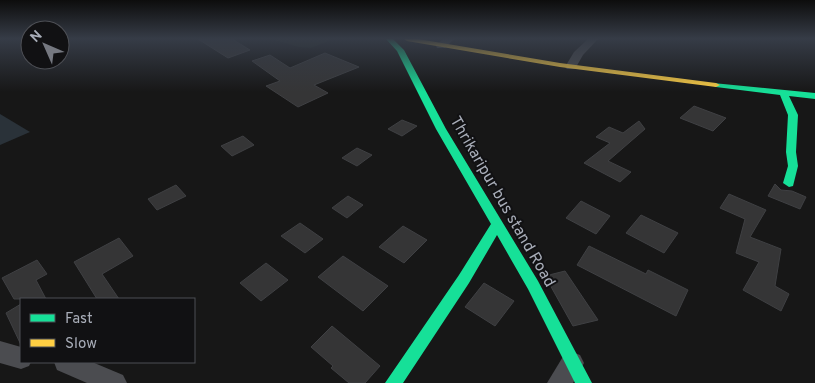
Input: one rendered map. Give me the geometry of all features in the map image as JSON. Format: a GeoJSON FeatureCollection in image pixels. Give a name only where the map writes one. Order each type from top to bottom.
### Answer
{"type":"FeatureCollection","features":[{"type":"Feature","properties":{"kind":"street","name":"Thrikaripur bus stand Road"},"geometry":{"type":"LineString","coordinates":[[404,57],[441,129],[533,285],[578,373]]}},
{"type":"Feature","properties":{"kind":"street"},"geometry":{"type":"LineString","coordinates":[[520,57],[571,67],[815,96]]}},
{"type":"Feature","properties":{"kind":"street"},"geometry":{"type":"LineString","coordinates":[[571,67],[576,57]]}},
{"type":"Feature","properties":{"kind":"street"},"geometry":{"type":"LineString","coordinates":[[784,93],[793,115],[791,152],[793,166],[790,183]]}},
{"type":"Feature","properties":{"kind":"street"},"geometry":{"type":"LineString","coordinates":[[394,383],[464,279],[497,225]]}},
{"type":"Feature","properties":{"kind":"street"},"geometry":{"type":"LineString","coordinates":[[0,352],[20,358]]}},
{"type":"Feature","properties":{"kind":"street"},"geometry":{"type":"LineString","coordinates":[[67,363],[115,383]]}},
{"type":"Feature","properties":{"kind":"street"},"geometry":{"type":"LineString","coordinates":[[559,383],[578,373]]}},
{"type":"Feature","properties":{"kind":"shaded area"},"geometry":{"type":"Polygon","coordinates":[[[0,114],[30,132],[0,145],[0,114]]]}},
{"type":"Feature","properties":{"kind":"building"},"geometry":{"type":"Polygon","coordinates":[[[264,57],[273,57],[290,68],[316,57],[334,57],[359,67],[314,85],[328,93],[298,107],[266,86],[280,81],[252,61],[264,57]]]}},
{"type":"Feature","properties":{"kind":"building"},"geometry":{"type":"Polygon","coordinates":[[[694,106],[726,118],[713,131],[680,118],[694,106]]]}},
{"type":"Feature","properties":{"kind":"building"},"geometry":{"type":"Polygon","coordinates":[[[402,120],[417,126],[402,136],[388,129],[402,120]]]}},
{"type":"Feature","properties":{"kind":"building"},"geometry":{"type":"Polygon","coordinates":[[[639,121],[645,129],[608,161],[631,172],[620,182],[584,163],[610,143],[596,137],[609,127],[623,133],[639,121]]]}},
{"type":"Feature","properties":{"kind":"building"},"geometry":{"type":"Polygon","coordinates":[[[243,136],[254,145],[232,156],[221,146],[243,136]]]}},
{"type":"Feature","properties":{"kind":"building"},"geometry":{"type":"Polygon","coordinates":[[[357,148],[372,155],[357,166],[342,158],[357,148]]]}},
{"type":"Feature","properties":{"kind":"building"},"geometry":{"type":"Polygon","coordinates":[[[775,184],[781,190],[792,191],[806,197],[800,209],[768,196],[775,184]]]}},
{"type":"Feature","properties":{"kind":"building"},"geometry":{"type":"Polygon","coordinates":[[[176,185],[186,196],[157,210],[148,199],[176,185]]]}},
{"type":"Feature","properties":{"kind":"building"},"geometry":{"type":"Polygon","coordinates":[[[729,194],[766,210],[750,237],[781,249],[775,286],[789,294],[781,311],[743,290],[759,262],[736,253],[745,219],[720,208],[729,194]]]}},
{"type":"Feature","properties":{"kind":"building"},"geometry":{"type":"Polygon","coordinates":[[[348,196],[363,205],[347,218],[332,208],[348,196]]]}},
{"type":"Feature","properties":{"kind":"building"},"geometry":{"type":"Polygon","coordinates":[[[581,201],[610,216],[596,234],[566,218],[581,201]]]}},
{"type":"Feature","properties":{"kind":"building"},"geometry":{"type":"Polygon","coordinates":[[[641,215],[678,233],[664,253],[626,233],[641,215]]]}},
{"type":"Feature","properties":{"kind":"building"},"geometry":{"type":"Polygon","coordinates":[[[300,223],[323,239],[305,253],[281,236],[300,223]]]}},
{"type":"Feature","properties":{"kind":"building"},"geometry":{"type":"Polygon","coordinates":[[[403,226],[427,240],[404,263],[379,247],[403,226]]]}},
{"type":"Feature","properties":{"kind":"building"},"geometry":{"type":"Polygon","coordinates":[[[119,238],[133,256],[102,274],[118,298],[96,298],[74,262],[119,238]]]}},
{"type":"Feature","properties":{"kind":"building"},"geometry":{"type":"Polygon","coordinates":[[[589,246],[646,274],[648,270],[688,290],[676,316],[577,265],[589,246]]]}},
{"type":"Feature","properties":{"kind":"building"},"geometry":{"type":"Polygon","coordinates":[[[343,256],[388,286],[363,311],[318,277],[343,256]]]}},
{"type":"Feature","properties":{"kind":"building"},"geometry":{"type":"Polygon","coordinates":[[[37,260],[47,274],[36,280],[45,298],[14,299],[2,278],[37,260]]]}},
{"type":"Feature","properties":{"kind":"building"},"geometry":{"type":"Polygon","coordinates":[[[266,263],[288,280],[261,301],[240,283],[266,263]]]}},
{"type":"Feature","properties":{"kind":"building"},"geometry":{"type":"Polygon","coordinates":[[[565,271],[598,320],[573,326],[545,276],[565,271]]]}},
{"type":"Feature","properties":{"kind":"building"},"geometry":{"type":"Polygon","coordinates":[[[484,283],[514,301],[495,326],[465,307],[484,283]]]}},
{"type":"Feature","properties":{"kind":"building"},"geometry":{"type":"Polygon","coordinates":[[[20,305],[20,343],[6,313],[20,305]]]}},
{"type":"Feature","properties":{"kind":"building"},"geometry":{"type":"Polygon","coordinates":[[[332,326],[380,366],[365,383],[349,383],[311,347],[332,326]]]}},
{"type":"Feature","properties":{"kind":"traffic: fast"},"geometry":{"type":"LineString","coordinates":[[404,57],[441,129],[533,285],[584,383]]}},
{"type":"Feature","properties":{"kind":"traffic: fast"},"geometry":{"type":"LineString","coordinates":[[716,85],[815,96]]}},
{"type":"Feature","properties":{"kind":"traffic: fast"},"geometry":{"type":"LineString","coordinates":[[784,93],[793,115],[791,152],[793,166],[789,183]]}},
{"type":"Feature","properties":{"kind":"traffic: fast"},"geometry":{"type":"LineString","coordinates":[[393,383],[464,279],[497,225]]}},
{"type":"Feature","properties":{"kind":"traffic: slow"},"geometry":{"type":"LineString","coordinates":[[512,57],[560,65],[716,85]]}}]}
